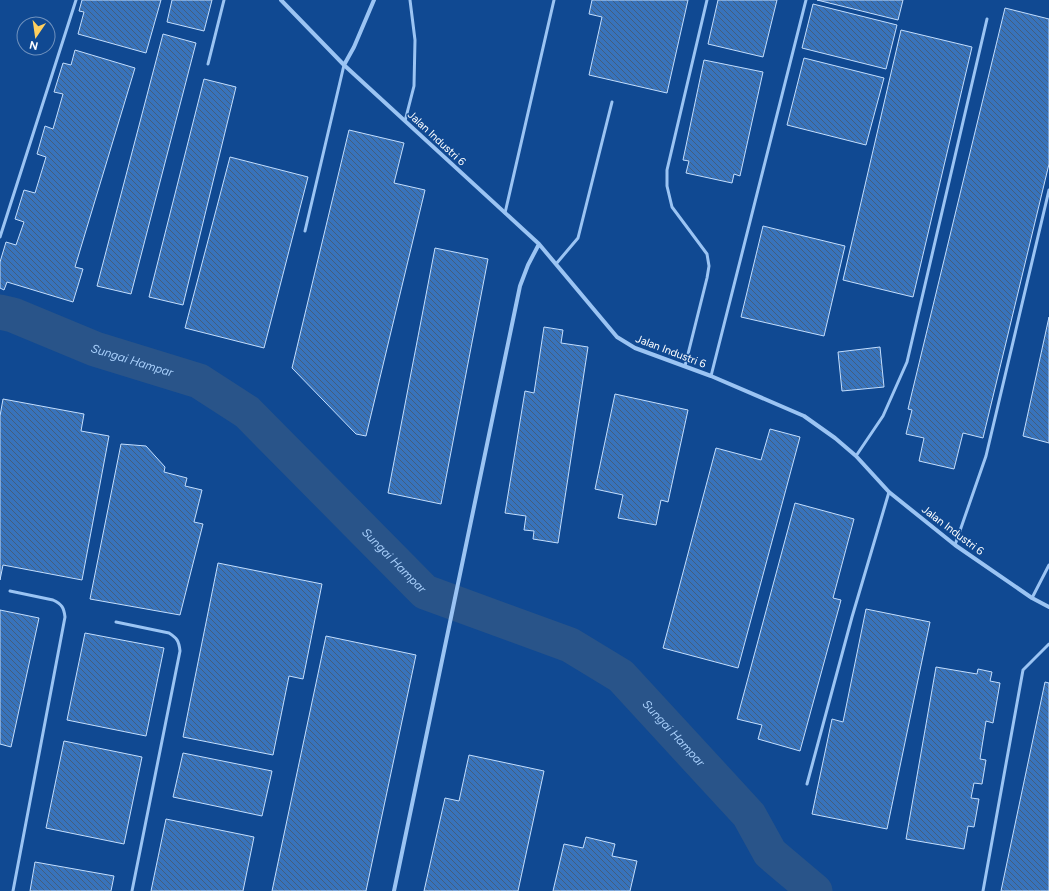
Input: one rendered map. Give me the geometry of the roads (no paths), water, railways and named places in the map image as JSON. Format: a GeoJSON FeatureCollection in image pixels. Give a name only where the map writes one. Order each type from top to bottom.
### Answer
{"type":"FeatureCollection","features":[{"type":"Feature","properties":{"kind":"street","name":"Jalan Industri 6"},"geometry":{"type":"LineString","coordinates":[[281,0],[344,65],[539,244],[617,337],[635,348],[711,376],[804,416],[836,438],[856,456],[889,492],[955,544],[1032,598],[1049,607]]}},
{"type":"Feature","properties":{"kind":"street"},"geometry":{"type":"LineString","coordinates":[[344,65],[354,47],[374,0]]}},
{"type":"Feature","properties":{"kind":"street"},"geometry":{"type":"LineString","coordinates":[[394,891],[460,580],[520,286],[539,244]]}},
{"type":"Feature","properties":{"kind":"lane"},"geometry":{"type":"LineString","coordinates":[[0,237],[76,0]]}},
{"type":"Feature","properties":{"kind":"lane"},"geometry":{"type":"LineString","coordinates":[[208,64],[224,0]]}},
{"type":"Feature","properties":{"kind":"lane"},"geometry":{"type":"LineString","coordinates":[[405,121],[414,86],[415,40],[410,0]]}},
{"type":"Feature","properties":{"kind":"lane"},"geometry":{"type":"LineString","coordinates":[[505,213],[554,0]]}},
{"type":"Feature","properties":{"kind":"lane"},"geometry":{"type":"LineString","coordinates":[[685,366],[709,266],[707,254],[672,207],[667,186],[667,170],[707,0]]}},
{"type":"Feature","properties":{"kind":"lane"},"geometry":{"type":"LineString","coordinates":[[711,376],[806,0]]}},
{"type":"Feature","properties":{"kind":"lane"},"geometry":{"type":"LineString","coordinates":[[856,456],[883,416],[907,362],[988,19]]}},
{"type":"Feature","properties":{"kind":"lane"},"geometry":{"type":"LineString","coordinates":[[306,232],[344,65]]}},
{"type":"Feature","properties":{"kind":"lane"},"geometry":{"type":"LineString","coordinates":[[556,264],[578,238],[612,102]]}},
{"type":"Feature","properties":{"kind":"lane"},"geometry":{"type":"LineString","coordinates":[[955,544],[986,456],[1049,190]]}},
{"type":"Feature","properties":{"kind":"lane"},"geometry":{"type":"LineString","coordinates":[[807,784],[852,617],[889,492]]}},
{"type":"Feature","properties":{"kind":"lane"},"geometry":{"type":"LineString","coordinates":[[1032,598],[1049,565]]}},
{"type":"Feature","properties":{"kind":"lane"},"geometry":{"type":"LineString","coordinates":[[10,591],[53,600],[60,603],[64,610],[65,617],[13,891]]}},
{"type":"Feature","properties":{"kind":"lane"},"geometry":{"type":"LineString","coordinates":[[116,622],[169,633],[176,637],[180,643],[180,650],[132,891]]}},
{"type":"Feature","properties":{"kind":"lane"},"geometry":{"type":"LineString","coordinates":[[983,891],[1023,670],[1049,644]]}},
{"type":"Feature","properties":{"kind":"waterway","name":"Sungai Hampar"},"geometry":{"type":"LineString","coordinates":[[0,312],[13,315],[95,349],[199,381],[247,412],[425,592],[570,645],[621,676],[749,815],[770,853],[815,891]]}}]}
